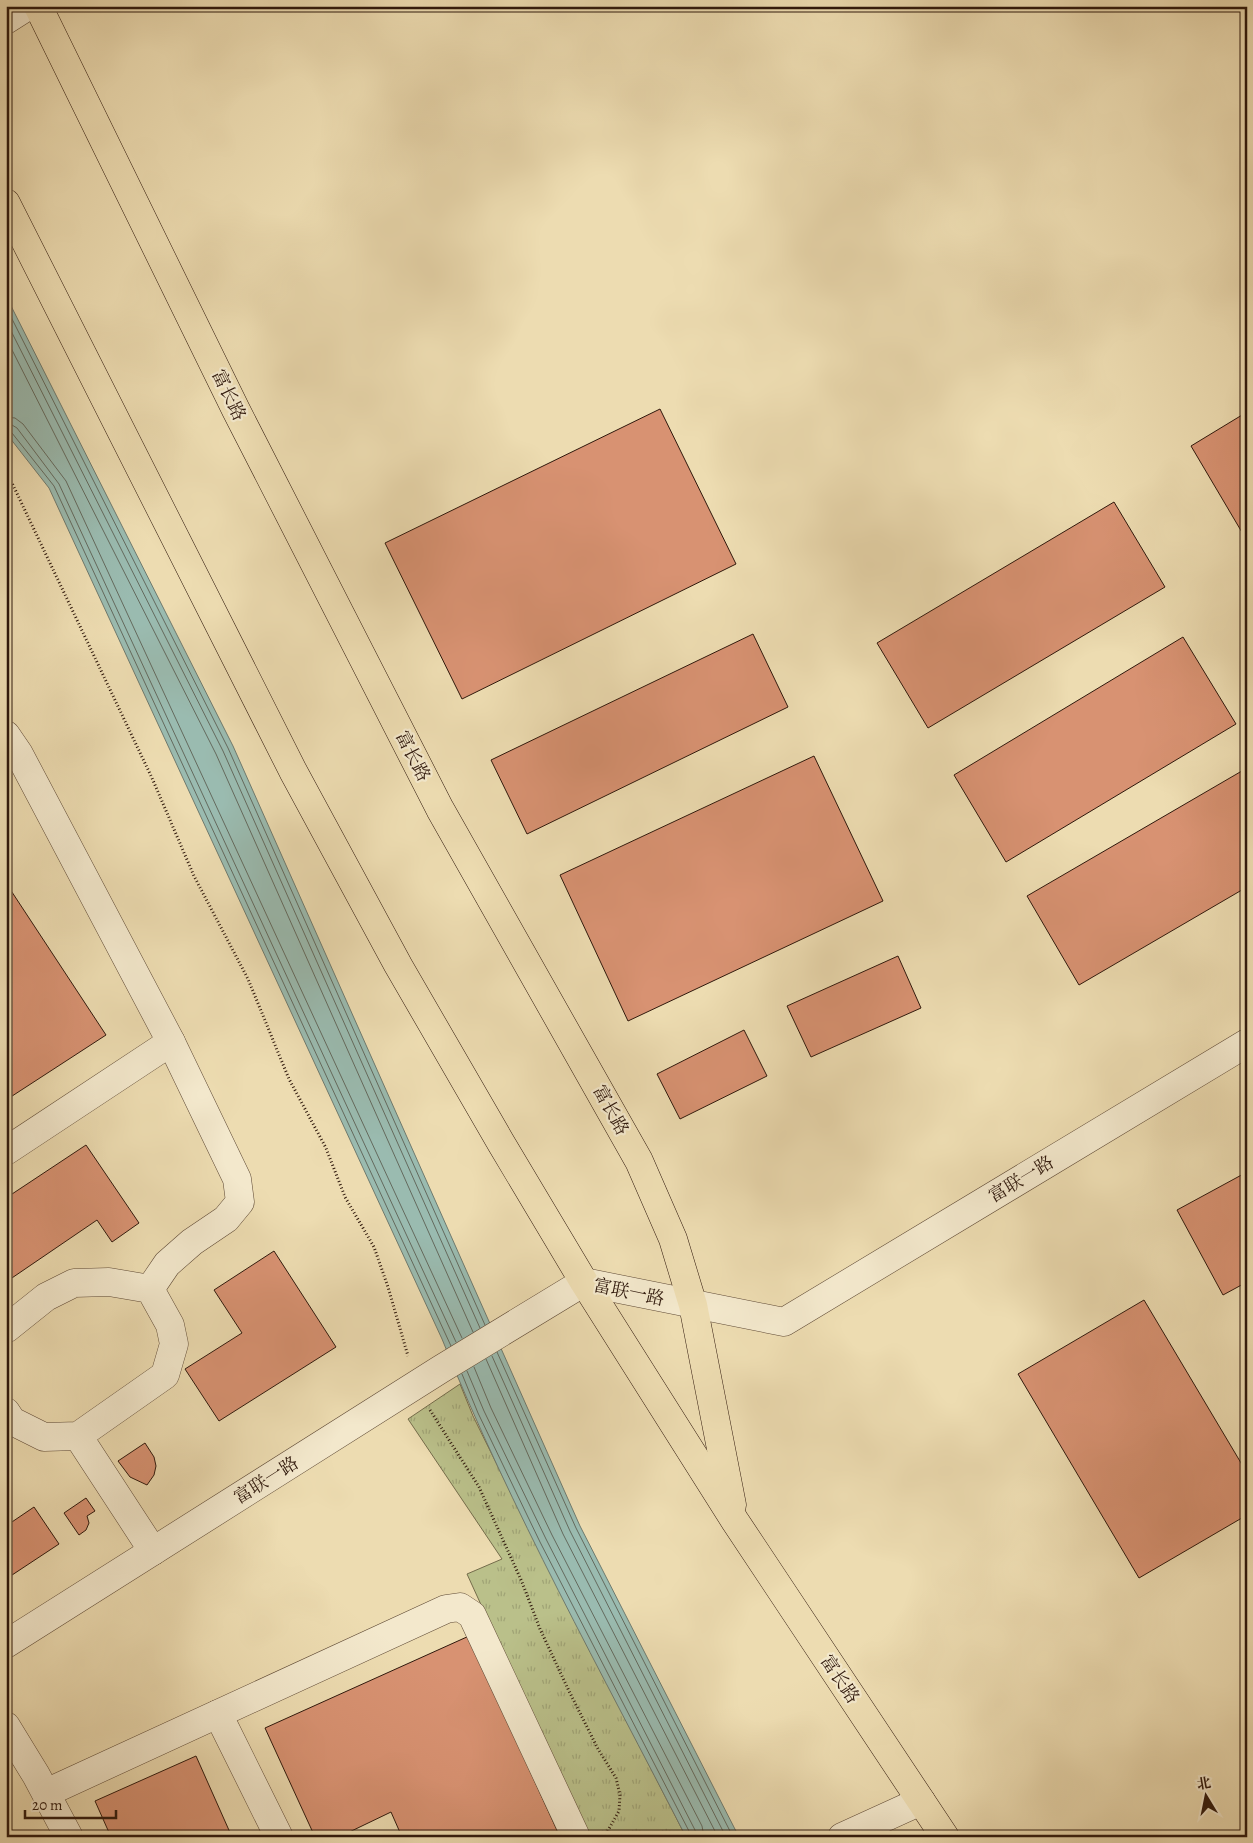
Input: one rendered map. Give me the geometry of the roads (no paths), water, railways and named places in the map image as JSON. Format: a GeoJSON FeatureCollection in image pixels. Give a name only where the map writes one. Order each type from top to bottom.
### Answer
{"type":"FeatureCollection","features":[{"type":"Feature","properties":{"kind":"main road","name":"富长路"},"geometry":{"type":"LineString","coordinates":[[38,6],[236,410],[440,809],[639,1161],[673,1239],[693,1305],[735,1522]]}},
{"type":"Feature","properties":{"kind":"main road","name":"富长路"},"geometry":{"type":"LineString","coordinates":[[6,203],[293,771],[398,965],[584,1282],[735,1522],[945,1837]]}},
{"type":"Feature","properties":{"kind":"street"},"geometry":{"type":"LineString","coordinates":[[6,20],[28,6]]}},
{"type":"Feature","properties":{"kind":"street"},"geometry":{"type":"LineString","coordinates":[[10,750],[171,1042],[238,1178],[240,1202],[226,1219],[192,1242],[167,1264],[150,1289]]}},
{"type":"Feature","properties":{"kind":"street"},"geometry":{"type":"LineString","coordinates":[[6,1151],[171,1042]]}},
{"type":"Feature","properties":{"kind":"street","name":"富联一路"},"geometry":{"type":"LineString","coordinates":[[6,1644],[441,1369],[584,1282],[784,1322],[1247,1043]]}},
{"type":"Feature","properties":{"kind":"street"},"geometry":{"type":"LineString","coordinates":[[6,1329],[46,1297],[74,1283],[109,1282],[150,1289]]}},
{"type":"Feature","properties":{"kind":"street"},"geometry":{"type":"LineString","coordinates":[[6,1412],[12,1420],[44,1437],[78,1436],[165,1375],[174,1344],[170,1325],[150,1289]]}},
{"type":"Feature","properties":{"kind":"street"},"geometry":{"type":"LineString","coordinates":[[78,1436],[153,1551]]}},
{"type":"Feature","properties":{"kind":"street"},"geometry":{"type":"LineString","coordinates":[[46,1793],[446,1609],[460,1607],[472,1615],[576,1837]]}},
{"type":"Feature","properties":{"kind":"street"},"geometry":{"type":"LineString","coordinates":[[218,1714],[279,1837]]}},
{"type":"Feature","properties":{"kind":"street"},"geometry":{"type":"LineString","coordinates":[[6,1726],[46,1793],[69,1837]]}},
{"type":"Feature","properties":{"kind":"street"},"geometry":{"type":"LineString","coordinates":[[842,1837],[921,1801]]}},
{"type":"Feature","properties":{"kind":"water"},"geometry":{"type":"Polygon","coordinates":[[[6,296],[233,746],[580,1526],[739,1837],[686,1837],[558,1591],[497,1466],[442,1339],[49,488],[6,433],[6,296]]]}}]}
